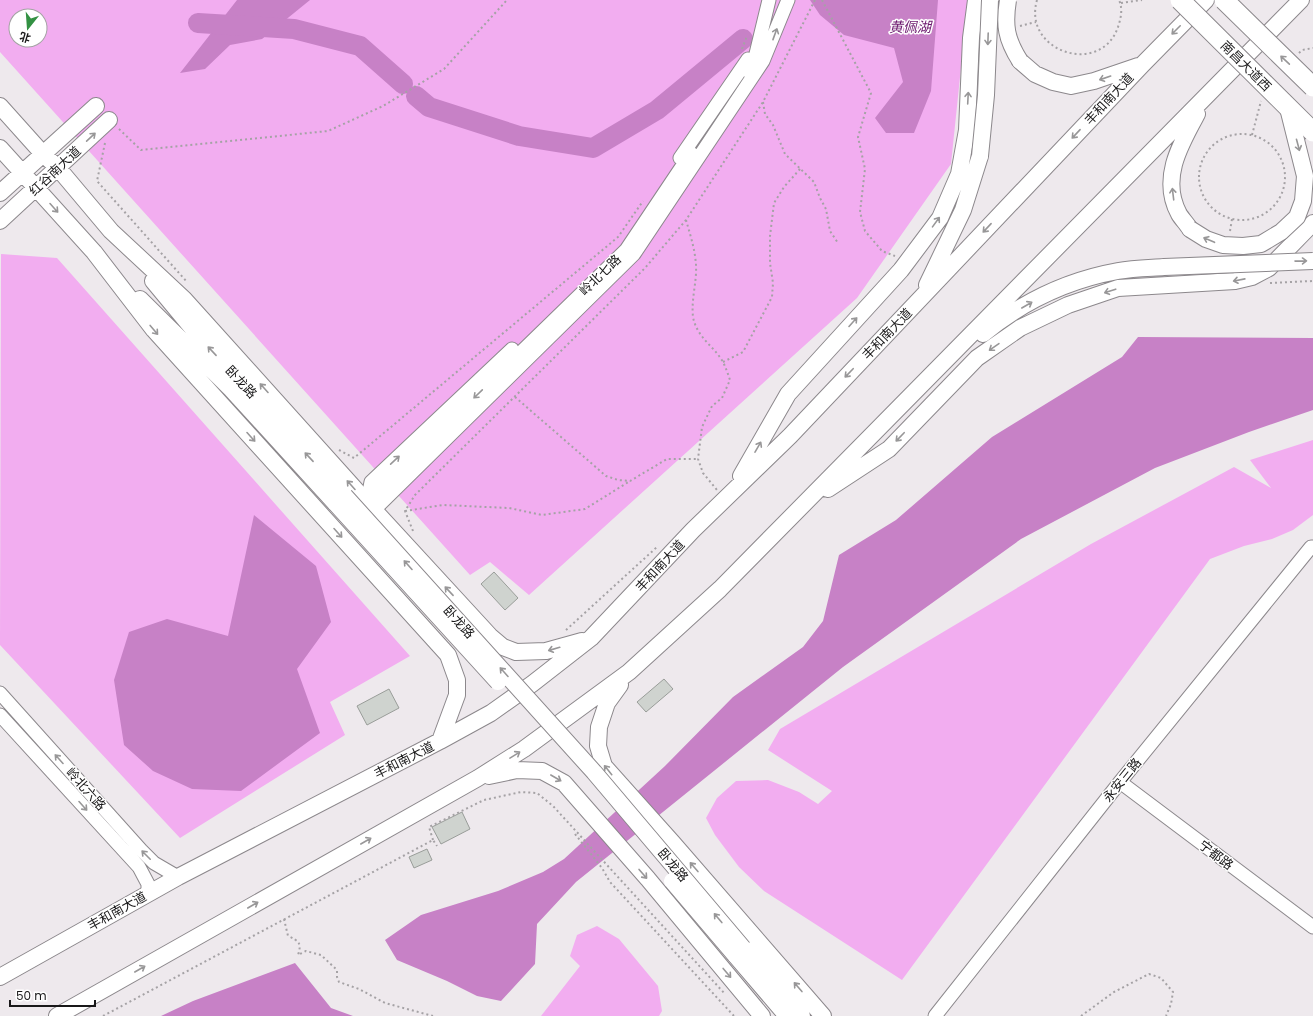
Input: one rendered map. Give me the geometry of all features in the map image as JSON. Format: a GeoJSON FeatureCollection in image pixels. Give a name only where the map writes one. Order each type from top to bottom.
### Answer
{"type":"FeatureCollection","features":[{"type":"Feature","properties":{"kind":"highway","name":"南昌大道西"},"geometry":{"type":"LineString","coordinates":[[1180,0],[1313,132]]}},
{"type":"Feature","properties":{"kind":"highway"},"geometry":{"type":"LineString","coordinates":[[1224,0],[1312,85]]}},
{"type":"Feature","properties":{"kind":"main road"},"geometry":{"type":"LineString","coordinates":[[724,492],[788,394],[907,261],[940,218],[959,174],[967,130],[971,38],[976,0]]}},
{"type":"Feature","properties":{"kind":"main road"},"geometry":{"type":"LineString","coordinates":[[921,298],[963,210],[980,156],[986,95],[990,0]]}},
{"type":"Feature","properties":{"kind":"main road"},"geometry":{"type":"LineString","coordinates":[[1008,0],[1005,17],[1007,34],[1012,48],[1020,61],[1035,74],[1053,82],[1071,86],[1094,81],[1142,65]]}},
{"type":"Feature","properties":{"kind":"main road"},"geometry":{"type":"LineString","coordinates":[[57,1016],[478,778],[530,745],[629,672],[720,589],[1301,0]]}},
{"type":"Feature","properties":{"kind":"main road","name":"丰和南大道"},"geometry":{"type":"LineString","coordinates":[[0,978],[178,877],[491,713],[532,684],[591,638],[724,492],[790,436],[1204,1]]}},
{"type":"Feature","properties":{"kind":"main road"},"geometry":{"type":"LineString","coordinates":[[1205,99],[1181,143],[1174,162],[1172,181],[1173,198],[1179,214],[1190,229],[1206,239],[1223,245],[1243,246],[1261,244],[1281,232],[1297,217],[1303,200],[1305,176],[1288,108]]}},
{"type":"Feature","properties":{"kind":"main road","name":"卧龙路"},"geometry":{"type":"LineString","coordinates":[[0,106],[43,154],[58,168],[197,334],[341,500]]}},
{"type":"Feature","properties":{"kind":"main road","name":"红谷南大道"},"geometry":{"type":"LineString","coordinates":[[0,193],[96,106]]}},
{"type":"Feature","properties":{"kind":"main road","name":"红谷南大道"},"geometry":{"type":"LineString","coordinates":[[0,221],[109,120]]}},
{"type":"Feature","properties":{"kind":"main road","name":"卧龙路"},"geometry":{"type":"LineString","coordinates":[[0,148],[94,252],[341,500],[594,772],[739,951],[787,1016]]}},
{"type":"Feature","properties":{"kind":"main road"},"geometry":{"type":"LineString","coordinates":[[802,505],[889,449],[977,358],[1020,328],[1068,305],[1118,288],[1235,281],[1252,277],[1269,268],[1313,223]]}},
{"type":"Feature","properties":{"kind":"main road","name":"卧龙路"},"geometry":{"type":"LineString","coordinates":[[111,231],[184,299],[370,506],[490,636],[503,647],[516,652],[546,651],[591,638]]}},
{"type":"Feature","properties":{"kind":"main road","name":"卧龙路"},"geometry":{"type":"LineString","coordinates":[[94,252],[154,330],[448,654],[457,680],[457,694],[440,741]]}},
{"type":"Feature","properties":{"kind":"main road"},"geometry":{"type":"LineString","coordinates":[[928,377],[995,324],[1054,289],[1086,278],[1120,270],[1313,261]]}},
{"type":"Feature","properties":{"kind":"main road","name":"卧龙路"},"geometry":{"type":"LineString","coordinates":[[629,672],[608,703],[599,727],[598,746],[604,766],[824,1016]]}},
{"type":"Feature","properties":{"kind":"main road"},"geometry":{"type":"LineString","coordinates":[[478,778],[517,770],[542,771],[564,783],[648,879],[762,1016]]}},
{"type":"Feature","properties":{"kind":"main road","name":"卧龙路"},"geometry":{"type":"LineString","coordinates":[[739,951],[802,1016]]}},
{"type":"Feature","properties":{"kind":"street","name":"岭北七路"},"geometry":{"type":"LineString","coordinates":[[370,506],[626,250],[755,58],[769,0]]}},
{"type":"Feature","properties":{"kind":"street"},"geometry":{"type":"LineString","coordinates":[[370,506],[634,254],[763,61],[788,0]]}},
{"type":"Feature","properties":{"kind":"street"},"geometry":{"type":"LineString","coordinates":[[96,106],[109,120]]}},
{"type":"Feature","properties":{"kind":"street","name":"永安三路"},"geometry":{"type":"LineString","coordinates":[[935,1016],[1120,782],[1311,547],[1313,547]]}},
{"type":"Feature","properties":{"kind":"street","name":"岭北六路"},"geometry":{"type":"LineString","coordinates":[[0,693],[141,850],[154,863],[178,877]]}},
{"type":"Feature","properties":{"kind":"street","name":"岭北六路"},"geometry":{"type":"LineString","coordinates":[[0,715],[139,867],[148,884],[148,894]]}},
{"type":"Feature","properties":{"kind":"street","name":"宁都路"},"geometry":{"type":"LineString","coordinates":[[1120,782],[1313,927]]}},
{"type":"Feature","properties":{"kind":"path"},"geometry":{"type":"LineString","coordinates":[[109,120],[141,150],[328,131],[383,106],[444,69],[507,0]]}},
{"type":"Feature","properties":{"kind":"path"},"geometry":{"type":"LineString","coordinates":[[405,511],[415,495],[645,268],[686,220],[762,102],[815,0]]}},
{"type":"Feature","properties":{"kind":"path"},"geometry":{"type":"LineString","coordinates":[[822,0],[871,93],[858,138],[865,169],[860,212],[865,231],[882,251],[907,261]]}},
{"type":"Feature","properties":{"kind":"path"},"geometry":{"type":"LineString","coordinates":[[1037,0],[1035,7],[1036,22],[1042,36],[1052,46],[1065,53],[1080,55],[1094,52],[1107,44],[1112,38],[1121,18],[1121,3],[1119,0]]}},
{"type":"Feature","properties":{"kind":"path"},"geometry":{"type":"LineString","coordinates":[[1121,3],[1142,0]]}},
{"type":"Feature","properties":{"kind":"path"},"geometry":{"type":"LineString","coordinates":[[742,51],[748,32]]}},
{"type":"Feature","properties":{"kind":"path"},"geometry":{"type":"LineString","coordinates":[[762,102],[785,154],[814,182],[826,209],[830,230],[838,243]]}},
{"type":"Feature","properties":{"kind":"path"},"geometry":{"type":"LineString","coordinates":[[1237,134],[1252,135],[1266,141],[1277,151],[1284,164],[1286,179],[1282,194],[1274,206],[1262,215],[1248,220],[1232,219],[1218,213],[1207,202],[1201,189],[1199,174],[1200,167],[1202,160],[1210,147],[1222,138],[1237,134]]}},
{"type":"Feature","properties":{"kind":"path"},"geometry":{"type":"LineString","coordinates":[[105,143],[98,181],[187,282]]}},
{"type":"Feature","properties":{"kind":"path"},"geometry":{"type":"LineString","coordinates":[[723,362],[743,352],[772,298],[773,283],[770,263],[770,236],[774,203],[784,187],[800,169]]}},
{"type":"Feature","properties":{"kind":"path"},"geometry":{"type":"LineString","coordinates":[[334,447],[354,458],[618,237],[645,198]]}},
{"type":"Feature","properties":{"kind":"path"},"geometry":{"type":"LineString","coordinates":[[686,220],[693,245],[696,265],[693,300],[694,318],[700,335],[723,362],[730,380],[722,398],[712,406],[702,427],[698,459],[703,473],[724,492]]}},
{"type":"Feature","properties":{"kind":"path"},"geometry":{"type":"LineString","coordinates":[[1265,284],[1313,281]]}},
{"type":"Feature","properties":{"kind":"path"},"geometry":{"type":"LineString","coordinates":[[515,397],[606,476],[618,480],[630,481]]}},
{"type":"Feature","properties":{"kind":"path"},"geometry":{"type":"LineString","coordinates":[[405,511],[443,505],[509,508],[542,515],[585,509],[667,459],[698,459]]}},
{"type":"Feature","properties":{"kind":"path"},"geometry":{"type":"LineString","coordinates":[[405,511],[415,535]]}},
{"type":"Feature","properties":{"kind":"path"},"geometry":{"type":"LineString","coordinates":[[561,635],[660,544]]}},
{"type":"Feature","properties":{"kind":"path"},"geometry":{"type":"LineString","coordinates":[[437,846],[433,840],[429,827],[484,800],[521,792],[537,793],[553,806],[729,998]]}},
{"type":"Feature","properties":{"kind":"path"},"geometry":{"type":"LineString","coordinates":[[574,834],[602,868],[610,882],[734,1016]]}},
{"type":"Feature","properties":{"kind":"path"},"geometry":{"type":"LineString","coordinates":[[103,1016],[433,840]]}},
{"type":"Feature","properties":{"kind":"path"},"geometry":{"type":"LineString","coordinates":[[284,919],[288,936],[295,939],[300,944],[298,955],[306,951],[321,955],[337,970],[339,982],[359,989],[385,1003],[433,1016]]}},
{"type":"Feature","properties":{"kind":"path"},"geometry":{"type":"LineString","coordinates":[[1081,1016],[1114,992],[1149,974],[1161,978],[1172,992],[1171,1004],[1166,1016]]}},
{"type":"Feature","properties":{"kind":"shaded area"},"geometry":{"type":"Polygon","coordinates":[[[0,0],[968,0],[951,164],[857,298],[529,595],[490,562],[470,575],[0,52],[0,0]]]}},
{"type":"Feature","properties":{"kind":"shaded area"},"geometry":{"type":"Polygon","coordinates":[[[1,254],[57,258],[410,656],[330,702],[345,735],[180,838],[0,645],[1,254]]]}},
{"type":"Feature","properties":{"kind":"shaded area"},"geometry":{"type":"Polygon","coordinates":[[[1313,440],[1313,515],[1293,530],[1272,539],[1244,546],[1210,559],[902,980],[764,891],[739,867],[715,835],[706,818],[717,798],[736,781],[768,780],[799,792],[818,804],[832,791],[768,750],[780,729],[1091,544],[1234,467],[1271,488],[1250,460],[1313,440]]]}},
{"type":"Feature","properties":{"kind":"shaded area"},"geometry":{"type":"Polygon","coordinates":[[[597,926],[619,939],[658,986],[662,1011],[659,1016],[541,1016],[580,966],[570,956],[577,935],[597,926]]]}},
{"type":"Feature","properties":{"kind":"water"},"geometry":{"type":"Polygon","coordinates":[[[237,0],[310,0],[262,39],[230,45],[205,69],[180,73],[237,0]]]}},
{"type":"Feature","properties":{"kind":"water","name":"黄佩湖"},"geometry":{"type":"Polygon","coordinates":[[[810,0],[938,0],[931,91],[914,133],[886,133],[875,118],[903,82],[894,48],[844,35],[820,15],[810,0]]]}},
{"type":"Feature","properties":{"kind":"water"},"geometry":{"type":"Polygon","coordinates":[[[1138,337],[1313,338],[1313,410],[1249,432],[1155,468],[1021,539],[843,667],[576,882],[537,924],[535,964],[501,1001],[477,996],[447,981],[397,960],[385,940],[421,915],[498,891],[543,872],[564,859],[665,766],[733,697],[803,647],[823,621],[839,555],[896,520],[992,437],[1122,357],[1138,337]]]}},
{"type":"Feature","properties":{"kind":"water"},"geometry":{"type":"Polygon","coordinates":[[[254,515],[316,566],[331,622],[297,669],[320,733],[241,791],[192,789],[153,771],[124,745],[114,680],[129,632],[167,619],[228,636],[254,515]]]}},
{"type":"Feature","properties":{"kind":"water"},"geometry":{"type":"Polygon","coordinates":[[[295,963],[331,1008],[353,1016],[161,1016],[193,1001],[295,963]]]}},
{"type":"Feature","properties":{"kind":"building"},"geometry":{"type":"Polygon","coordinates":[[[494,572],[518,598],[505,610],[481,584],[494,572]]]}},
{"type":"Feature","properties":{"kind":"building"},"geometry":{"type":"Polygon","coordinates":[[[664,679],[673,689],[646,712],[637,702],[664,679]]]}},
{"type":"Feature","properties":{"kind":"building"},"geometry":{"type":"Polygon","coordinates":[[[389,689],[399,708],[367,725],[357,706],[389,689]]]}},
{"type":"Feature","properties":{"kind":"building"},"geometry":{"type":"Polygon","coordinates":[[[462,812],[470,829],[441,844],[432,827],[462,812]]]}},
{"type":"Feature","properties":{"kind":"building"},"geometry":{"type":"Polygon","coordinates":[[[427,849],[432,860],[414,868],[409,857],[427,849]]]}},
{"type":"Feature","properties":{"kind":"waterway"},"geometry":{"type":"LineString","coordinates":[[198,23],[294,29],[360,46],[403,84]]}},
{"type":"Feature","properties":{"kind":"waterway"},"geometry":{"type":"LineString","coordinates":[[416,96],[429,107],[519,136],[593,148],[657,110],[743,39]]}}]}
